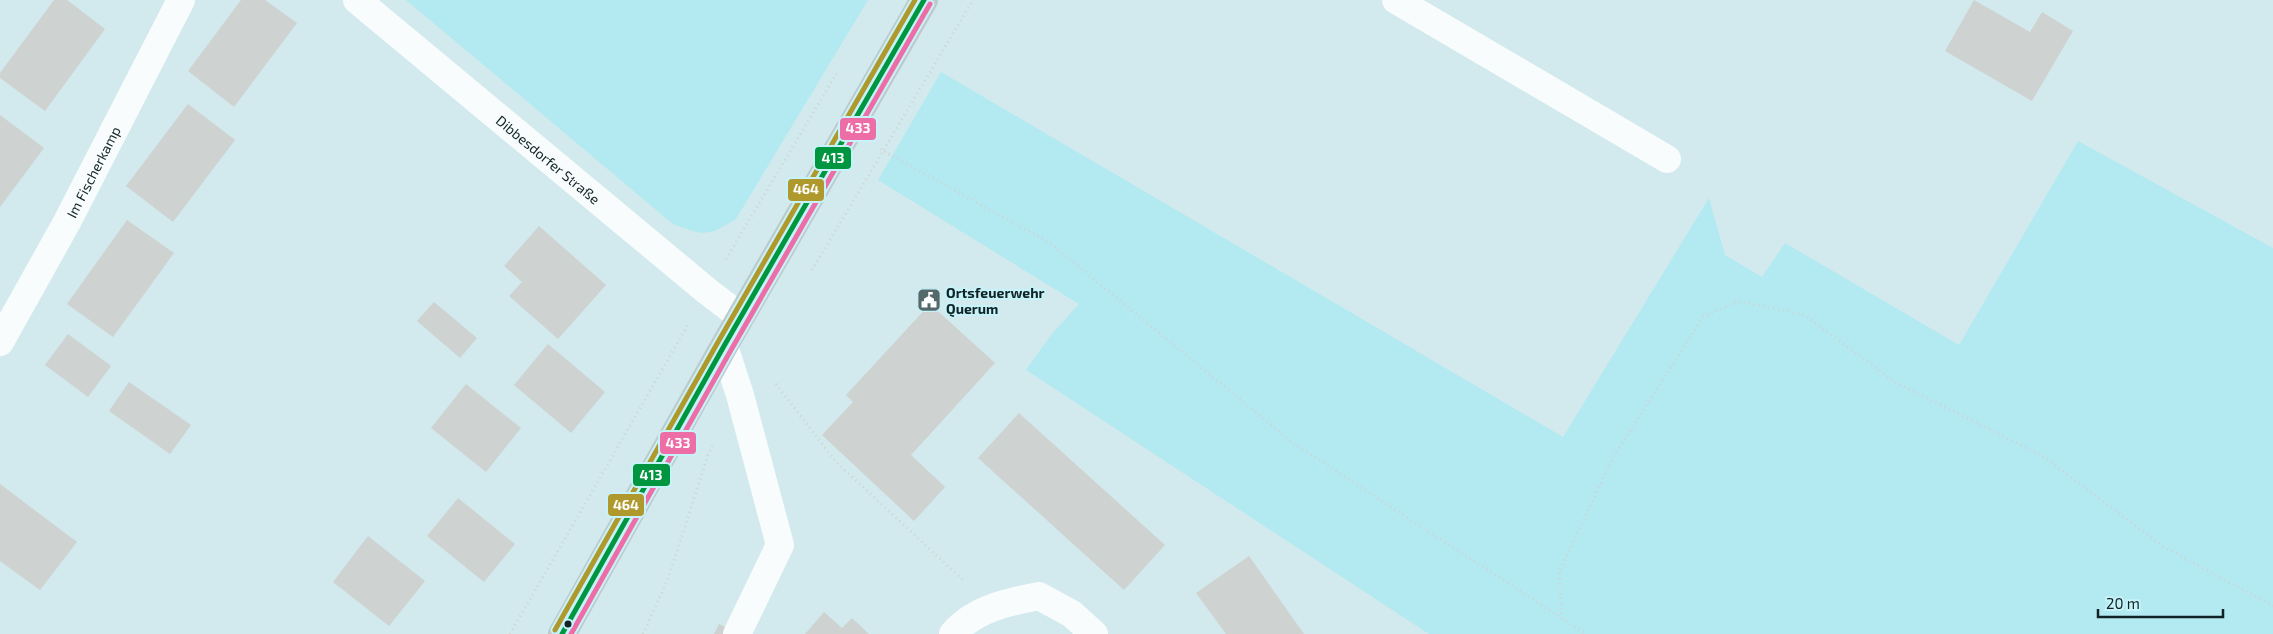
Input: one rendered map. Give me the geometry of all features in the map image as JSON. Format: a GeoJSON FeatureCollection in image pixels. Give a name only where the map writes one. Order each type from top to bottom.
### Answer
{"type":"FeatureCollection","features":[{"type":"Feature","properties":{"kind":"main road"},"geometry":{"type":"LineString","coordinates":[[562,634],[724,346],[924,0]]}},
{"type":"Feature","properties":{"kind":"street","name":"Im Fischerkamp"},"geometry":{"type":"LineString","coordinates":[[0,342],[66,222],[181,0]]}},
{"type":"Feature","properties":{"kind":"street","name":"Dibbesdorfer Straße"},"geometry":{"type":"LineString","coordinates":[[357,0],[707,292],[741,317]]}},
{"type":"Feature","properties":{"kind":"street"},"geometry":{"type":"LineString","coordinates":[[1396,0],[1667,159]]}},
{"type":"Feature","properties":{"kind":"street"},"geometry":{"type":"LineString","coordinates":[[724,346],[740,395],[780,545],[737,634]]}},
{"type":"Feature","properties":{"kind":"street"},"geometry":{"type":"LineString","coordinates":[[952,634],[977,615],[1005,603],[1039,596],[1072,614],[1094,634]]}},
{"type":"Feature","properties":{"kind":"path"},"geometry":{"type":"LineString","coordinates":[[809,276],[973,0]]}},
{"type":"Feature","properties":{"kind":"path"},"geometry":{"type":"LineString","coordinates":[[848,131],[1050,243],[1293,443],[1586,634]]}},
{"type":"Feature","properties":{"kind":"path"},"geometry":{"type":"LineString","coordinates":[[1562,619],[1559,572],[1614,456],[1703,317],[1738,301],[1804,314],[1895,382],[2041,455],[2164,547],[2273,606]]}},
{"type":"Feature","properties":{"kind":"path"},"geometry":{"type":"LineString","coordinates":[[774,381],[836,462],[966,583]]}},
{"type":"Feature","properties":{"kind":"path"},"geometry":{"type":"LineString","coordinates":[[643,634],[668,579],[708,455],[740,395]]}},
{"type":"Feature","properties":{"kind":"shaded area"},"geometry":{"type":"Polygon","coordinates":[[[406,0],[868,0],[736,219],[718,229],[705,233],[692,231],[673,224],[406,0]]]}},
{"type":"Feature","properties":{"kind":"shaded area"},"geometry":{"type":"Polygon","coordinates":[[[941,72],[1563,437],[1709,198],[1725,255],[1762,277],[1785,243],[1959,345],[2078,141],[2273,248],[2273,634],[1429,634],[1026,370],[1051,335],[1079,304],[878,180],[941,72]]]}},
{"type":"Feature","properties":{"kind":"building"},"geometry":{"type":"Polygon","coordinates":[[[54,0],[67,0],[105,29],[45,111],[0,78],[0,73],[54,0]]]}},
{"type":"Feature","properties":{"kind":"building"},"geometry":{"type":"Polygon","coordinates":[[[241,0],[265,0],[297,23],[234,107],[188,71],[241,0]]]}},
{"type":"Feature","properties":{"kind":"building"},"geometry":{"type":"Polygon","coordinates":[[[1974,0],[2030,32],[2042,12],[2073,31],[2032,101],[1945,51],[1974,0]]]}},
{"type":"Feature","properties":{"kind":"building"},"geometry":{"type":"Polygon","coordinates":[[[188,104],[235,140],[173,222],[126,186],[188,104]]]}},
{"type":"Feature","properties":{"kind":"building"},"geometry":{"type":"Polygon","coordinates":[[[0,115],[44,148],[0,207],[0,115]]]}},
{"type":"Feature","properties":{"kind":"building"},"geometry":{"type":"Polygon","coordinates":[[[127,220],[174,253],[113,337],[67,304],[127,220]]]}},
{"type":"Feature","properties":{"kind":"building"},"geometry":{"type":"Polygon","coordinates":[[[539,226],[606,285],[558,339],[509,296],[522,282],[504,266],[539,226]]]}},
{"type":"Feature","properties":{"kind":"building"},"geometry":{"type":"Polygon","coordinates":[[[434,302],[477,338],[460,358],[417,321],[434,302]]]}},
{"type":"Feature","properties":{"kind":"building"},"geometry":{"type":"Polygon","coordinates":[[[930,304],[995,363],[911,455],[945,487],[914,521],[822,435],[853,402],[846,395],[930,304]]]}},
{"type":"Feature","properties":{"kind":"building"},"geometry":{"type":"Polygon","coordinates":[[[68,334],[111,366],[88,397],[45,365],[68,334]]]}},
{"type":"Feature","properties":{"kind":"building"},"geometry":{"type":"Polygon","coordinates":[[[548,344],[605,392],[571,433],[514,385],[548,344]]]}},
{"type":"Feature","properties":{"kind":"building"},"geometry":{"type":"Polygon","coordinates":[[[129,382],[191,425],[170,454],[109,411],[129,382]]]}},
{"type":"Feature","properties":{"kind":"building"},"geometry":{"type":"Polygon","coordinates":[[[466,384],[521,428],[486,472],[431,428],[466,384]]]}},
{"type":"Feature","properties":{"kind":"building"},"geometry":{"type":"Polygon","coordinates":[[[1019,413],[1165,545],[1124,590],[978,458],[1019,413]]]}},
{"type":"Feature","properties":{"kind":"building"},"geometry":{"type":"Polygon","coordinates":[[[0,484],[77,542],[40,590],[0,561],[0,484]]]}},
{"type":"Feature","properties":{"kind":"building"},"geometry":{"type":"Polygon","coordinates":[[[458,498],[515,544],[484,582],[427,536],[458,498]]]}},
{"type":"Feature","properties":{"kind":"building"},"geometry":{"type":"Polygon","coordinates":[[[368,536],[425,581],[389,626],[333,582],[368,536]]]}},
{"type":"Feature","properties":{"kind":"building"},"geometry":{"type":"Polygon","coordinates":[[[1249,556],[1304,634],[1226,634],[1196,593],[1249,556]]]}},
{"type":"Feature","properties":{"kind":"building"},"geometry":{"type":"Polygon","coordinates":[[[824,612],[842,628],[852,618],[869,634],[805,634],[824,612]]]}},
{"type":"Feature","properties":{"kind":"building"},"geometry":{"type":"Polygon","coordinates":[[[719,624],[741,634],[714,634],[719,624]]]}},
{"type":"Feature","properties":{"kind":"transit line","name":"464"},"geometry":{"type":"LineString","coordinates":[[555,630],[915,0]]}},
{"type":"Feature","properties":{"kind":"transit line","name":"413"},"geometry":{"type":"LineString","coordinates":[[562,634],[724,346],[924,0]]}},
{"type":"Feature","properties":{"kind":"transit line","name":"433"},"geometry":{"type":"LineString","coordinates":[[571,634],[731,350],[930,4]]}},
{"type":"Feature","properties":{"kind":"place","name":"Ortsfeuerwehr Querum"},"geometry":{"type":"Point","coordinates":[929,300]}}]}
